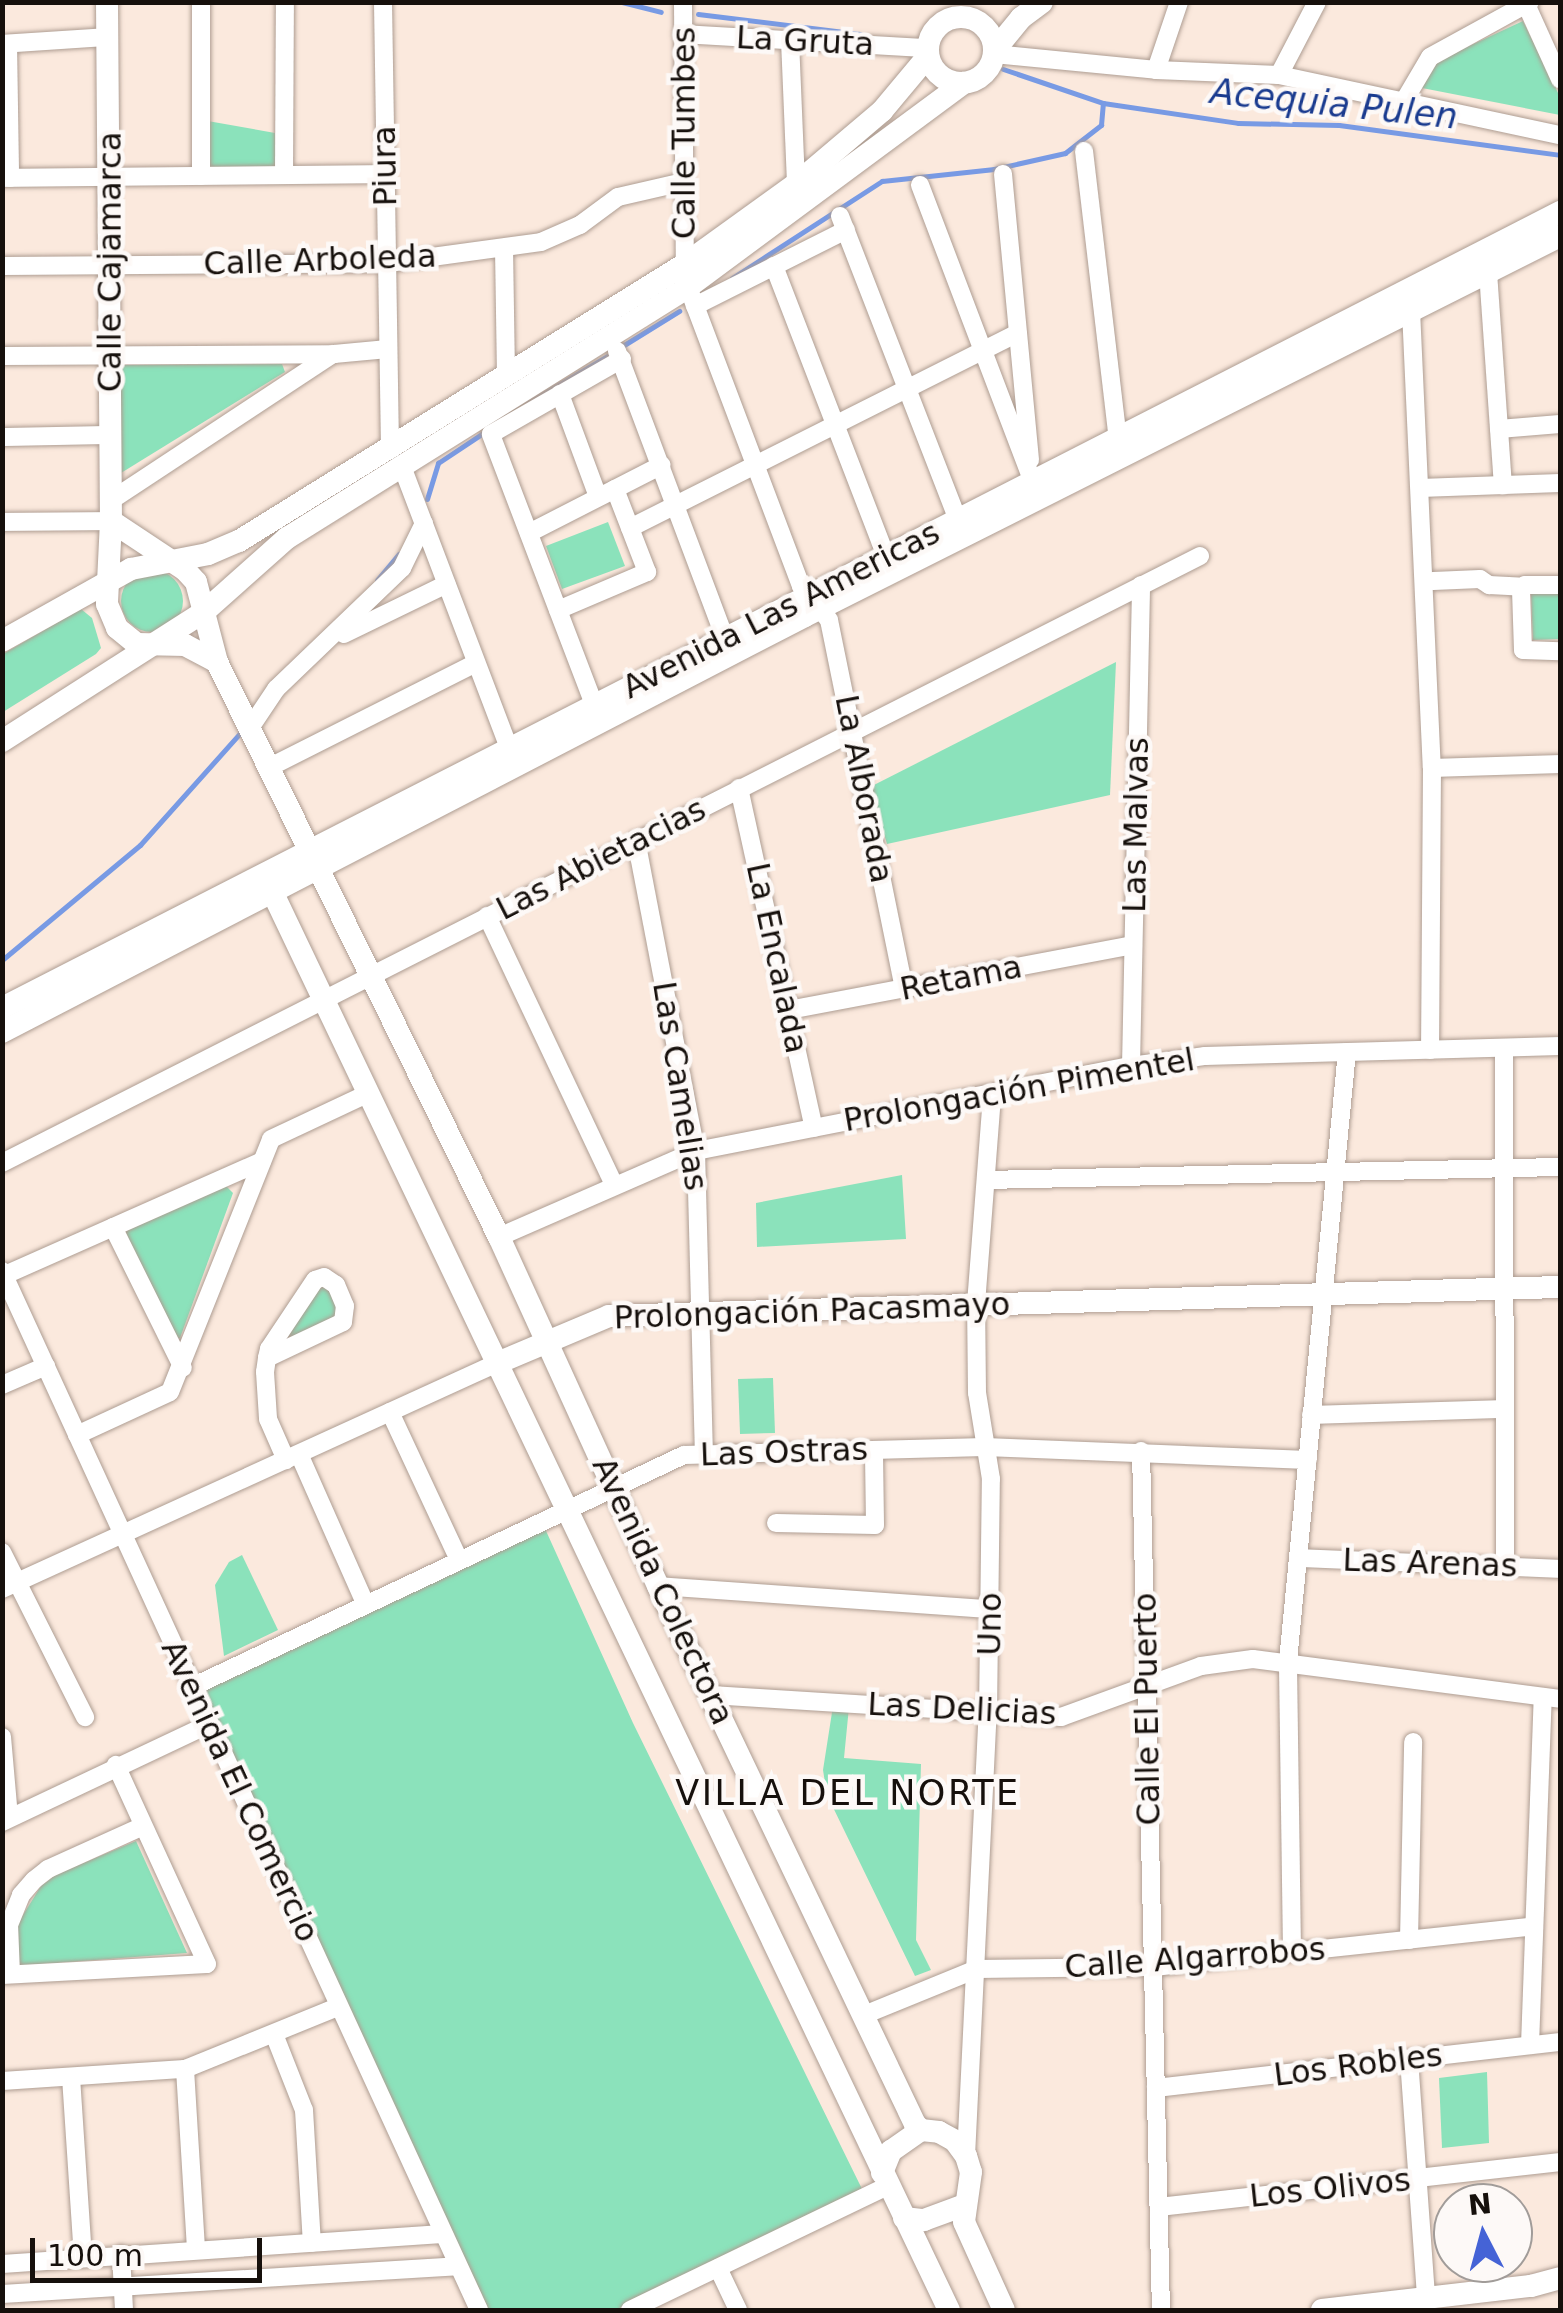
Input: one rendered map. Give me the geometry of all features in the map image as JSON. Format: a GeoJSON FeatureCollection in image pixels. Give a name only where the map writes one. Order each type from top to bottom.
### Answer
{"type":"FeatureCollection","features":[{"type":"Feature","properties":{"kind":"main road","name":"Calle Cajamarca"},"geometry":{"type":"LineString","coordinates":[[108,2],[111,511],[107,604],[117,628],[137,644],[152,645]]}},
{"type":"Feature","properties":{"kind":"main road"},"geometry":{"type":"LineString","coordinates":[[2,742],[205,611],[287,538],[506,376],[690,286],[796,184],[897,97],[928,52],[942,23],[962,18],[990,2]]}},
{"type":"Feature","properties":{"kind":"main road"},"geometry":{"type":"LineString","coordinates":[[2,641],[131,569],[239,542],[396,460],[610,337],[690,286],[964,83],[984,74],[994,53],[1021,18],[1042,2]]}},
{"type":"Feature","properties":{"kind":"main road"},"geometry":{"type":"LineString","coordinates":[[962,18],[981,24],[994,53]]}},
{"type":"Feature","properties":{"kind":"main road"},"geometry":{"type":"LineString","coordinates":[[928,52],[937,74],[964,83]]}},
{"type":"Feature","properties":{"kind":"main road","name":"Avenida Las Americas"},"geometry":{"type":"LineString","coordinates":[[2,1032],[314,860],[1118,447],[1560,212]]}},
{"type":"Feature","properties":{"kind":"main road","name":"Avenida Las Americas"},"geometry":{"type":"LineString","coordinates":[[513,758],[594,707],[726,639],[815,602],[886,556],[1032,480],[1118,447],[1560,236]]}},
{"type":"Feature","properties":{"kind":"main road"},"geometry":{"type":"LineString","coordinates":[[111,511],[130,538],[173,561],[196,582],[205,611]]}},
{"type":"Feature","properties":{"kind":"main road","name":"Avenida Colectora"},"geometry":{"type":"LineString","coordinates":[[205,611],[217,662],[498,1237],[658,1586],[921,2130]]}},
{"type":"Feature","properties":{"kind":"main road"},"geometry":{"type":"LineString","coordinates":[[152,645],[186,645],[217,662]]}},
{"type":"Feature","properties":{"kind":"main road","name":"Avenida Las Americas"},"geometry":{"type":"LineString","coordinates":[[2,1008],[269,884]]}},
{"type":"Feature","properties":{"kind":"main road","name":"Avenida Colectora"},"geometry":{"type":"LineString","coordinates":[[269,884],[949,2310]]}},
{"type":"Feature","properties":{"kind":"main road","name":"Prolongación Pacasmayo"},"geometry":{"type":"LineString","coordinates":[[495,1364],[594,1319],[700,1312],[1560,1287]]}},
{"type":"Feature","properties":{"kind":"main road"},"geometry":{"type":"LineString","coordinates":[[885,2179],[891,2151],[921,2130],[939,2132],[966,2156],[971,2172],[962,2206],[964,2222],[1004,2310]]}},
{"type":"Feature","properties":{"kind":"main road"},"geometry":{"type":"LineString","coordinates":[[904,2218],[924,2220],[962,2206]]}},
{"type":"Feature","properties":{"kind":"main road"},"geometry":{"type":"LineString","coordinates":[[1322,2310],[1560,2278]]}},
{"type":"Feature","properties":{"kind":"street"},"geometry":{"type":"LineString","coordinates":[[201,2],[201,176]]}},
{"type":"Feature","properties":{"kind":"street"},"geometry":{"type":"LineString","coordinates":[[284,175],[285,2]]}},
{"type":"Feature","properties":{"kind":"street","name":"Piura"},"geometry":{"type":"LineString","coordinates":[[383,2],[388,349],[396,460]]}},
{"type":"Feature","properties":{"kind":"street","name":"Calle Tumbes"},"geometry":{"type":"LineString","coordinates":[[683,2],[682,182],[690,286],[756,465]]}},
{"type":"Feature","properties":{"kind":"street"},"geometry":{"type":"LineString","coordinates":[[1156,70],[1179,2]]}},
{"type":"Feature","properties":{"kind":"street"},"geometry":{"type":"LineString","coordinates":[[1279,75],[1317,2]]}},
{"type":"Feature","properties":{"kind":"street"},"geometry":{"type":"LineString","coordinates":[[1404,101],[1430,57],[1527,3],[1560,79]]}},
{"type":"Feature","properties":{"kind":"street","name":"La Gruta"},"geometry":{"type":"LineString","coordinates":[[682,34],[928,52]]}},
{"type":"Feature","properties":{"kind":"street"},"geometry":{"type":"LineString","coordinates":[[108,37],[5,44],[6,178],[384,174]]}},
{"type":"Feature","properties":{"kind":"street"},"geometry":{"type":"LineString","coordinates":[[790,40],[796,184]]}},
{"type":"Feature","properties":{"kind":"street"},"geometry":{"type":"LineString","coordinates":[[994,53],[1156,70],[1279,75],[1560,135]]}},
{"type":"Feature","properties":{"kind":"street"},"geometry":{"type":"LineString","coordinates":[[1084,151],[1118,447]]}},
{"type":"Feature","properties":{"kind":"street"},"geometry":{"type":"LineString","coordinates":[[1002,174],[1032,480]]}},
{"type":"Feature","properties":{"kind":"street","name":"Calle Arboleda"},"geometry":{"type":"LineString","coordinates":[[2,266],[388,263],[560,237],[618,197],[682,182]]}},
{"type":"Feature","properties":{"kind":"street"},"geometry":{"type":"LineString","coordinates":[[920,185],[1032,480]]}},
{"type":"Feature","properties":{"kind":"street"},"geometry":{"type":"LineString","coordinates":[[690,286],[774,266],[843,223],[957,518]]}},
{"type":"Feature","properties":{"kind":"street"},"geometry":{"type":"LineString","coordinates":[[504,248],[506,376]]}},
{"type":"Feature","properties":{"kind":"street"},"geometry":{"type":"LineString","coordinates":[[774,266],[886,556]]}},
{"type":"Feature","properties":{"kind":"street"},"geometry":{"type":"LineString","coordinates":[[1488,272],[1503,485]]}},
{"type":"Feature","properties":{"kind":"street"},"geometry":{"type":"LineString","coordinates":[[1410,310],[1432,768],[1430,1050]]}},
{"type":"Feature","properties":{"kind":"street"},"geometry":{"type":"LineString","coordinates":[[630,528],[1018,333]]}},
{"type":"Feature","properties":{"kind":"street"},"geometry":{"type":"LineString","coordinates":[[610,337],[622,359],[726,639]]}},
{"type":"Feature","properties":{"kind":"street"},"geometry":{"type":"LineString","coordinates":[[2,356],[334,354],[388,349]]}},
{"type":"Feature","properties":{"kind":"street"},"geometry":{"type":"LineString","coordinates":[[2,522],[111,511],[334,354]]}},
{"type":"Feature","properties":{"kind":"street"},"geometry":{"type":"LineString","coordinates":[[594,707],[491,434],[622,359]]}},
{"type":"Feature","properties":{"kind":"street"},"geometry":{"type":"LineString","coordinates":[[558,610],[647,572],[630,528],[607,493],[560,394]]}},
{"type":"Feature","properties":{"kind":"street"},"geometry":{"type":"LineString","coordinates":[[1499,429],[1560,424]]}},
{"type":"Feature","properties":{"kind":"street"},"geometry":{"type":"LineString","coordinates":[[2,437],[110,435]]}},
{"type":"Feature","properties":{"kind":"street"},"geometry":{"type":"LineString","coordinates":[[396,460],[424,523],[513,758]]}},
{"type":"Feature","properties":{"kind":"street"},"geometry":{"type":"LineString","coordinates":[[529,533],[662,465]]}},
{"type":"Feature","properties":{"kind":"street","name":"La Alborada"},"geometry":{"type":"LineString","coordinates":[[756,465],[801,586],[829,620],[904,988]]}},
{"type":"Feature","properties":{"kind":"street"},"geometry":{"type":"LineString","coordinates":[[1420,488],[1560,484]]}},
{"type":"Feature","properties":{"kind":"street"},"geometry":{"type":"LineString","coordinates":[[250,728],[276,688],[402,568],[424,523]]}},
{"type":"Feature","properties":{"kind":"street","name":"Las Abietacias"},"geometry":{"type":"LineString","coordinates":[[2,1163],[1200,556]]}},
{"type":"Feature","properties":{"kind":"street"},"geometry":{"type":"LineString","coordinates":[[1433,581],[1480,579],[1489,585],[1523,587],[1560,584]]}},
{"type":"Feature","properties":{"kind":"street"},"geometry":{"type":"LineString","coordinates":[[325,643],[447,584]]}},
{"type":"Feature","properties":{"kind":"street","name":"Las Malvas"},"geometry":{"type":"LineString","coordinates":[[1131,1066],[1141,585]]}},
{"type":"Feature","properties":{"kind":"street"},"geometry":{"type":"LineString","coordinates":[[1523,587],[1523,650],[1560,651]]}},
{"type":"Feature","properties":{"kind":"street"},"geometry":{"type":"LineString","coordinates":[[268,768],[476,662]]}},
{"type":"Feature","properties":{"kind":"street"},"geometry":{"type":"LineString","coordinates":[[1432,768],[1560,764]]}},
{"type":"Feature","properties":{"kind":"street","name":"La Encalada"},"geometry":{"type":"LineString","coordinates":[[740,788],[814,1128]]}},
{"type":"Feature","properties":{"kind":"street","name":"Las Camelias"},"geometry":{"type":"LineString","coordinates":[[636,840],[696,1152],[704,1454]]}},
{"type":"Feature","properties":{"kind":"street"},"geometry":{"type":"LineString","coordinates":[[487,916],[614,1186]]}},
{"type":"Feature","properties":{"kind":"street","name":"Retama"},"geometry":{"type":"LineString","coordinates":[[789,1010],[1133,946]]}},
{"type":"Feature","properties":{"kind":"street","name":"Prolongación Pimentel"},"geometry":{"type":"LineString","coordinates":[[498,1237],[696,1152],[1131,1066],[1205,1056],[1560,1046]]}},
{"type":"Feature","properties":{"kind":"street"},"geometry":{"type":"LineString","coordinates":[[1504,1048],[1505,1566]]}},
{"type":"Feature","properties":{"kind":"street"},"geometry":{"type":"LineString","coordinates":[[1292,1952],[1288,1661],[1346,1052]]}},
{"type":"Feature","properties":{"kind":"street"},"geometry":{"type":"LineString","coordinates":[[77,1435],[170,1392],[271,1140],[368,1094]]}},
{"type":"Feature","properties":{"kind":"street","name":"Uno"},"geometry":{"type":"LineString","coordinates":[[966,2156],[988,1713],[991,1478],[977,1392],[976,1304],[992,1094]]}},
{"type":"Feature","properties":{"kind":"street"},"geometry":{"type":"LineString","coordinates":[[4,1273],[262,1161]]}},
{"type":"Feature","properties":{"kind":"street"},"geometry":{"type":"LineString","coordinates":[[986,1180],[1560,1168]]}},
{"type":"Feature","properties":{"kind":"street"},"geometry":{"type":"LineString","coordinates":[[113,1227],[182,1368]]}},
{"type":"Feature","properties":{"kind":"street","name":"Avenida El Comercio"},"geometry":{"type":"LineString","coordinates":[[4,1273],[479,2310]]}},
{"type":"Feature","properties":{"kind":"street"},"geometry":{"type":"LineString","coordinates":[[267,1358],[343,1322],[345,1306],[336,1285],[324,1277],[316,1280],[278,1332],[267,1358],[268,1419],[292,1457],[365,1603]]}},
{"type":"Feature","properties":{"kind":"street","name":"Prolongación Pacasmayo"},"geometry":{"type":"LineString","coordinates":[[10,1585],[495,1364]]}},
{"type":"Feature","properties":{"kind":"street"},"geometry":{"type":"LineString","coordinates":[[2,1385],[46,1366]]}},
{"type":"Feature","properties":{"kind":"street"},"geometry":{"type":"LineString","coordinates":[[1312,1415],[1505,1409]]}},
{"type":"Feature","properties":{"kind":"street"},"geometry":{"type":"LineString","coordinates":[[390,1412],[458,1558]]}},
{"type":"Feature","properties":{"kind":"street","name":"Las Ostras"},"geometry":{"type":"LineString","coordinates":[[192,1687],[668,1460],[704,1454],[986,1447],[1308,1460]]}},
{"type":"Feature","properties":{"kind":"street"},"geometry":{"type":"LineString","coordinates":[[776,1523],[875,1525],[874,1450]]}},
{"type":"Feature","properties":{"kind":"street","name":"Calle El Puerto"},"geometry":{"type":"LineString","coordinates":[[1141,1451],[1153,1967]]}},
{"type":"Feature","properties":{"kind":"street"},"geometry":{"type":"LineString","coordinates":[[2,1552],[10,1585],[85,1717]]}},
{"type":"Feature","properties":{"kind":"street","name":"Las Arenas"},"geometry":{"type":"LineString","coordinates":[[1299,1558],[1560,1568]]}},
{"type":"Feature","properties":{"kind":"street"},"geometry":{"type":"LineString","coordinates":[[658,1586],[990,1609]]}},
{"type":"Feature","properties":{"kind":"street","name":"Las Delicias"},"geometry":{"type":"LineString","coordinates":[[712,1695],[1062,1717],[1226,1661],[1288,1661],[1552,1698]]}},
{"type":"Feature","properties":{"kind":"street"},"geometry":{"type":"LineString","coordinates":[[1530,2045],[1534,1926],[1552,1698]]}},
{"type":"Feature","properties":{"kind":"street"},"geometry":{"type":"LineString","coordinates":[[2,1737],[6,1820],[209,1724]]}},
{"type":"Feature","properties":{"kind":"street"},"geometry":{"type":"LineString","coordinates":[[1409,1940],[1413,1742]]}},
{"type":"Feature","properties":{"kind":"street"},"geometry":{"type":"LineString","coordinates":[[116,1765],[141,1827],[207,1964],[7,1975],[10,1925],[21,1895],[34,1880],[48,1869],[141,1827]]}},
{"type":"Feature","properties":{"kind":"street","name":"Calle Algarrobos"},"geometry":{"type":"LineString","coordinates":[[864,2015],[977,1969],[1153,1967],[1534,1926]]}},
{"type":"Feature","properties":{"kind":"street"},"geometry":{"type":"LineString","coordinates":[[1153,1967],[1162,2310]]}},
{"type":"Feature","properties":{"kind":"street"},"geometry":{"type":"LineString","coordinates":[[2,2080],[185,2069],[338,2007]]}},
{"type":"Feature","properties":{"kind":"street"},"geometry":{"type":"LineString","coordinates":[[274,2034],[304,2110],[312,2244]]}},
{"type":"Feature","properties":{"kind":"street","name":"Los Robles"},"geometry":{"type":"LineString","coordinates":[[1156,2088],[1560,2042]]}},
{"type":"Feature","properties":{"kind":"street"},"geometry":{"type":"LineString","coordinates":[[1408,2059],[1426,2299]]}},
{"type":"Feature","properties":{"kind":"street"},"geometry":{"type":"LineString","coordinates":[[185,2069],[196,2250]]}},
{"type":"Feature","properties":{"kind":"street"},"geometry":{"type":"LineString","coordinates":[[71,2077],[83,2258]]}},
{"type":"Feature","properties":{"kind":"street","name":"Los Olivos"},"geometry":{"type":"LineString","coordinates":[[1159,2207],[1560,2162]]}},
{"type":"Feature","properties":{"kind":"street"},"geometry":{"type":"LineString","coordinates":[[630,2310],[885,2179]]}},
{"type":"Feature","properties":{"kind":"street"},"geometry":{"type":"LineString","coordinates":[[2,2264],[442,2234]]}},
{"type":"Feature","properties":{"kind":"street"},"geometry":{"type":"LineString","coordinates":[[121,2254],[124,2310]]}},
{"type":"Feature","properties":{"kind":"street"},"geometry":{"type":"LineString","coordinates":[[4,2299],[123,2286],[457,2266]]}},
{"type":"Feature","properties":{"kind":"street"},"geometry":{"type":"LineString","coordinates":[[718,2268],[738,2310]]}},
{"type":"Feature","properties":{"kind":"green space"},"geometry":{"type":"Polygon","coordinates":[[[1523,21],[1560,97],[1560,115],[1422,88],[1439,60],[1523,21]]]}},
{"type":"Feature","properties":{"kind":"green space"},"geometry":{"type":"Polygon","coordinates":[[[202,120],[275,133],[277,167],[206,169],[202,120]]]}},
{"type":"Feature","properties":{"kind":"green space"},"geometry":{"type":"Polygon","coordinates":[[[282,364],[285,372],[121,473],[120,365],[282,364]]]}},
{"type":"Feature","properties":{"kind":"green space"},"geometry":{"type":"Polygon","coordinates":[[[608,522],[625,566],[562,589],[546,546],[608,522]]]}},
{"type":"Feature","properties":{"kind":"green space"},"geometry":{"type":"Polygon","coordinates":[[[152,570],[174,579],[183,601],[174,623],[152,632],[130,623],[121,601],[130,579],[152,570]]]}},
{"type":"Feature","properties":{"kind":"green space"},"geometry":{"type":"Polygon","coordinates":[[[1560,593],[1560,639],[1533,640],[1531,594],[1560,593]]]}},
{"type":"Feature","properties":{"kind":"green space"},"geometry":{"type":"Polygon","coordinates":[[[81,609],[92,618],[101,648],[3,712],[3,654],[81,609]]]}},
{"type":"Feature","properties":{"kind":"green space"},"geometry":{"type":"Polygon","coordinates":[[[1116,662],[1110,795],[887,844],[870,787],[1116,662]]]}},
{"type":"Feature","properties":{"kind":"green space"},"geometry":{"type":"Polygon","coordinates":[[[902,1175],[906,1239],[757,1247],[756,1203],[902,1175]]]}},
{"type":"Feature","properties":{"kind":"green space"},"geometry":{"type":"Polygon","coordinates":[[[225,1185],[233,1193],[180,1338],[175,1338],[124,1232],[225,1185]]]}},
{"type":"Feature","properties":{"kind":"green space"},"geometry":{"type":"Polygon","coordinates":[[[323,1286],[334,1291],[342,1319],[283,1347],[278,1340],[314,1288],[323,1286]]]}},
{"type":"Feature","properties":{"kind":"green space"},"geometry":{"type":"Polygon","coordinates":[[[773,1378],[775,1433],[740,1434],[738,1379],[773,1378]]]}},
{"type":"Feature","properties":{"kind":"green space"},"geometry":{"type":"Polygon","coordinates":[[[542,1522],[633,1723],[864,2193],[615,2310],[489,2310],[198,1689],[542,1522]]]}},
{"type":"Feature","properties":{"kind":"green space"},"geometry":{"type":"Polygon","coordinates":[[[242,1555],[278,1630],[224,1656],[215,1585],[229,1562],[242,1555]]]}},
{"type":"Feature","properties":{"kind":"green space"},"geometry":{"type":"Polygon","coordinates":[[[833,1706],[849,1707],[844,1758],[921,1764],[916,1940],[931,1970],[915,1976],[827,1795],[823,1770],[833,1706]]]}},
{"type":"Feature","properties":{"kind":"green space"},"geometry":{"type":"Polygon","coordinates":[[[136,1841],[187,1953],[17,1966],[18,1923],[41,1886],[57,1874],[136,1841]]]}},
{"type":"Feature","properties":{"kind":"green space"},"geometry":{"type":"Polygon","coordinates":[[[1487,2072],[1489,2143],[1442,2148],[1439,2078],[1487,2072]]]}},
{"type":"Feature","properties":{"kind":"waterway"},"geometry":{"type":"LineString","coordinates":[[622,2],[661,12]]}},
{"type":"Feature","properties":{"kind":"waterway"},"geometry":{"type":"LineString","coordinates":[[698,14],[860,34]]}},
{"type":"Feature","properties":{"kind":"waterway","name":"Acequia Pulen"},"geometry":{"type":"LineString","coordinates":[[1003,69],[1103,103],[1238,123],[1339,125],[1560,155]]}},
{"type":"Feature","properties":{"kind":"waterway"},"geometry":{"type":"LineString","coordinates":[[732,278],[882,181],[994,169],[1065,153],[1101,125],[1103,103]]}},
{"type":"Feature","properties":{"kind":"waterway"},"geometry":{"type":"LineString","coordinates":[[624,345],[679,311]]}},
{"type":"Feature","properties":{"kind":"waterway"},"geometry":{"type":"LineString","coordinates":[[528,403],[607,356]]}},
{"type":"Feature","properties":{"kind":"waterway"},"geometry":{"type":"LineString","coordinates":[[427,499],[438,463],[486,431]]}},
{"type":"Feature","properties":{"kind":"waterway"},"geometry":{"type":"LineString","coordinates":[[377,580],[399,554]]}},
{"type":"Feature","properties":{"kind":"waterway"},"geometry":{"type":"LineString","coordinates":[[2,960],[140,845],[241,732]]}},
{"type":"Feature","properties":{"kind":"district","name":"VILLA DEL NORTE"},"geometry":{"type":"Point","coordinates":[848,1793]}}]}
